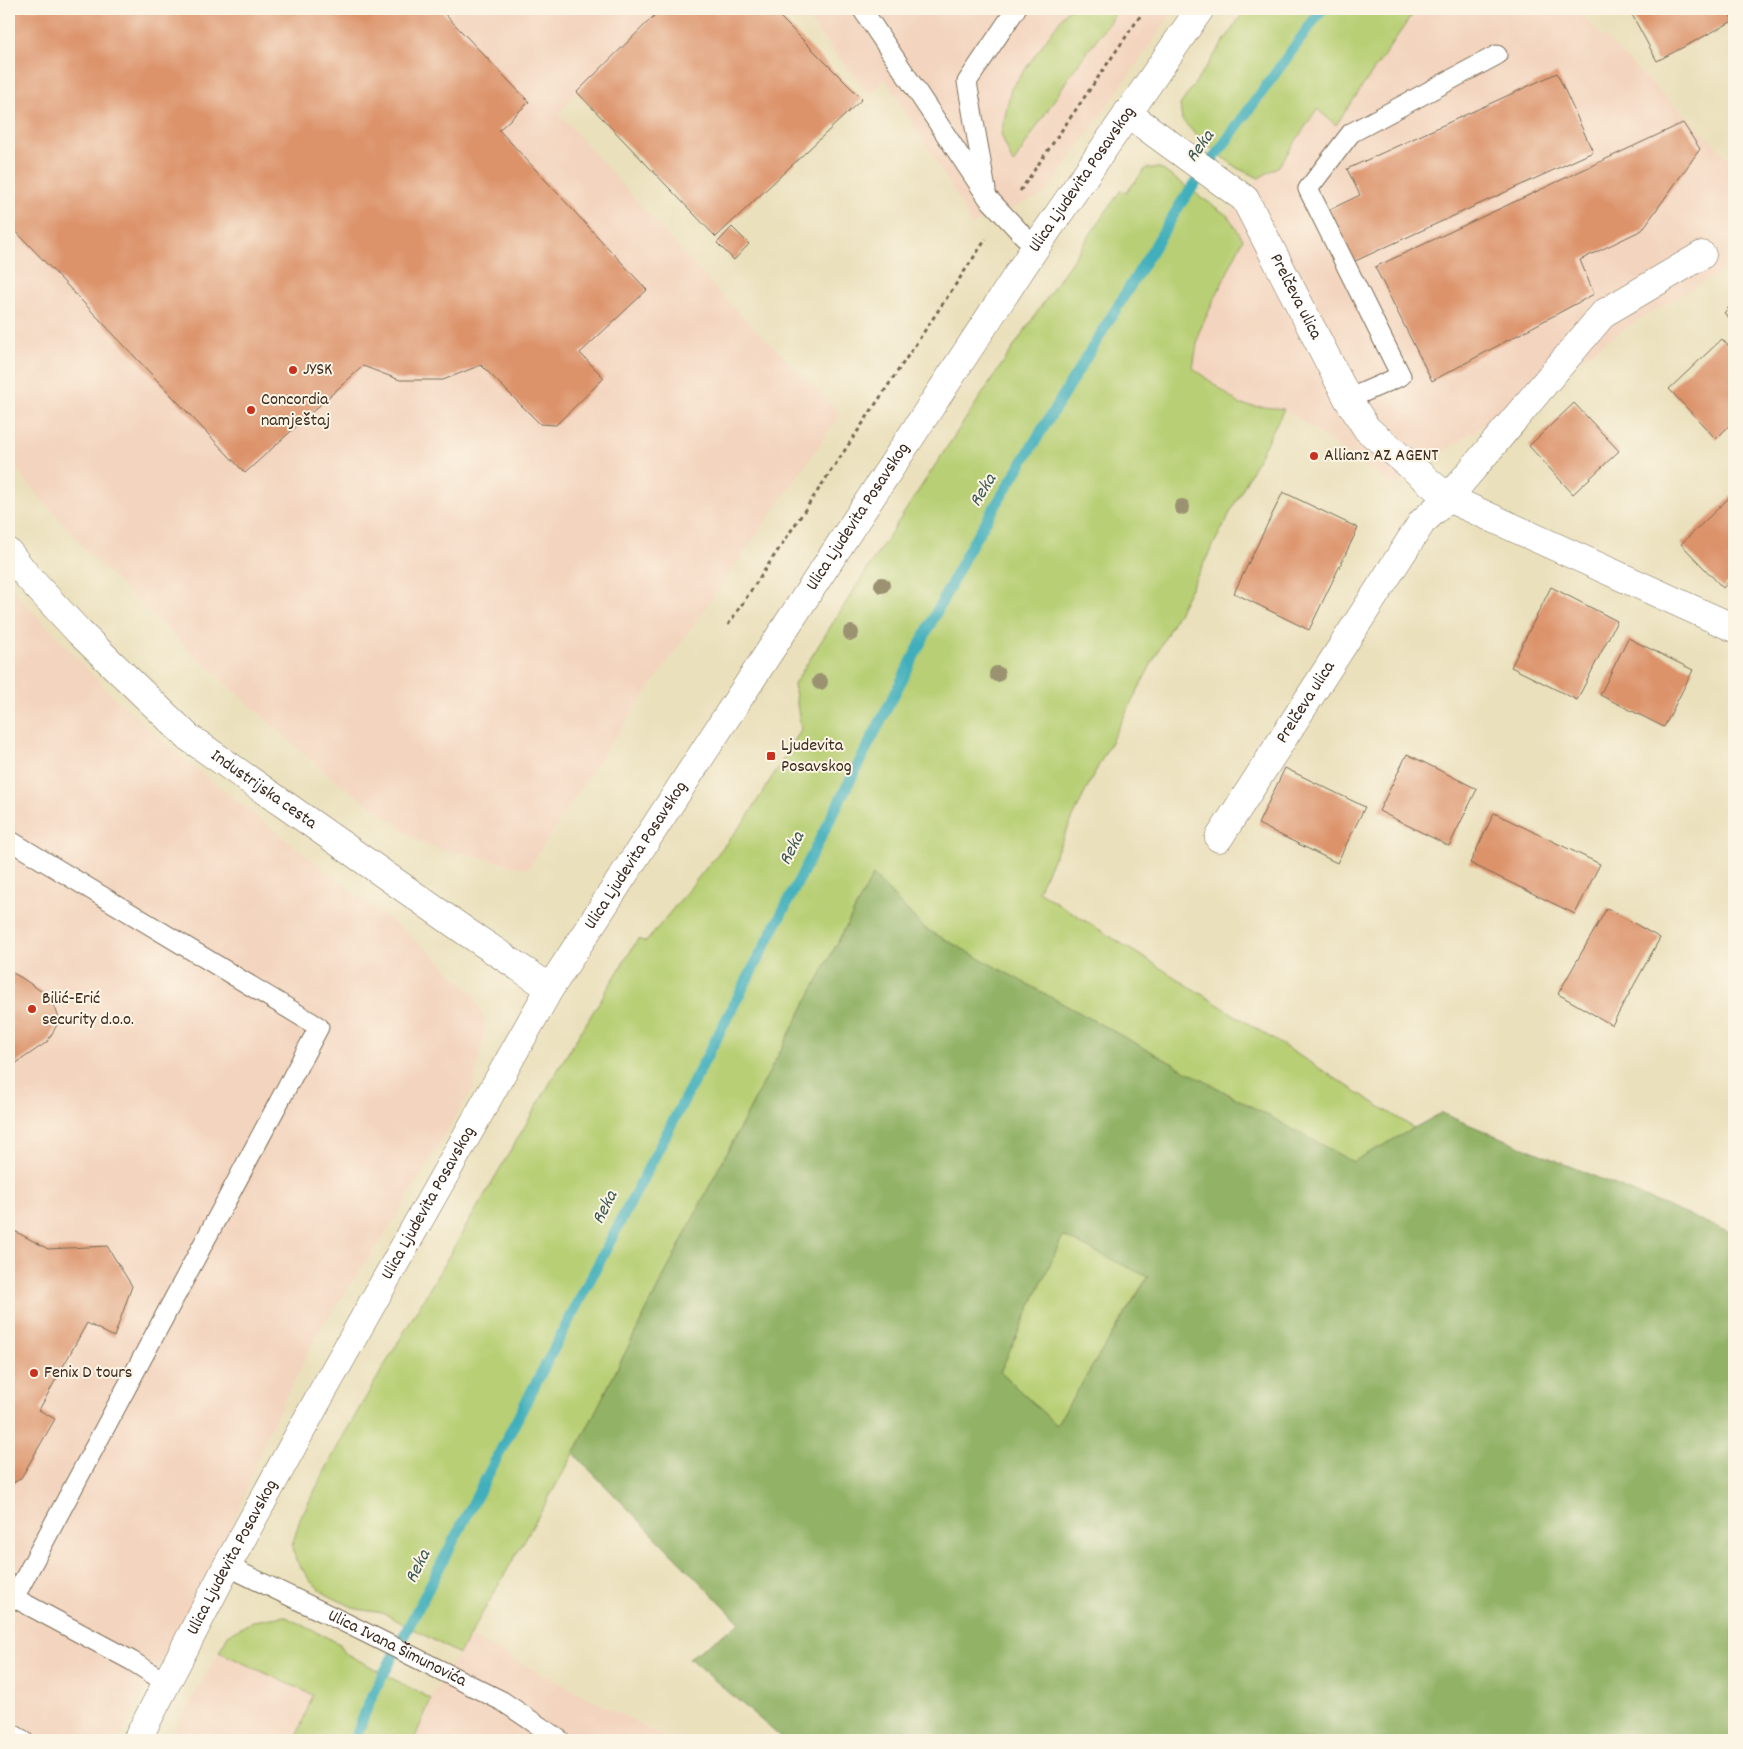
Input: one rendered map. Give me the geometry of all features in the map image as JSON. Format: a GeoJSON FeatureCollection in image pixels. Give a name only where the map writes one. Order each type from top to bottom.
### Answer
{"type":"FeatureCollection","features":[{"type":"Feature","properties":{"kind":"street","name":"Ulica Ljudevita Posavskog"},"geometry":{"type":"LineString","coordinates":[[137,1740],[168,1684],[227,1566],[315,1405],[550,988],[719,727],[1036,248],[1200,9]]}},
{"type":"Feature","properties":{"kind":"street","name":"Prelčeva ulica"},"geometry":{"type":"LineString","coordinates":[[1127,113],[1246,199],[1348,399],[1367,430],[1448,498],[1734,628]]}},
{"type":"Feature","properties":{"kind":"street","name":"Prelčeva ulica"},"geometry":{"type":"LineString","coordinates":[[1219,838],[1422,522],[1448,498],[1604,313],[1702,255]]}},
{"type":"Feature","properties":{"kind":"street","name":"Industrijska cesta"},"geometry":{"type":"LineString","coordinates":[[9,553],[28,577],[79,632],[188,737],[460,928],[550,988]]}},
{"type":"Feature","properties":{"kind":"lane"},"geometry":{"type":"LineString","coordinates":[[862,9],[988,198],[1036,248]]}},
{"type":"Feature","properties":{"kind":"lane"},"geometry":{"type":"LineString","coordinates":[[988,198],[967,82],[1016,9]]}},
{"type":"Feature","properties":{"kind":"lane"},"geometry":{"type":"LineString","coordinates":[[1348,399],[1401,376],[1308,189],[1351,132],[1497,54]]}},
{"type":"Feature","properties":{"kind":"lane"},"geometry":{"type":"LineString","coordinates":[[9,840],[319,1027],[11,1596],[132,1662],[168,1684]]}},
{"type":"Feature","properties":{"kind":"lane","name":"Ulica Ivana Šimunovića"},"geometry":{"type":"LineString","coordinates":[[227,1566],[502,1701],[560,1740]]}},
{"type":"Feature","properties":{"kind":"lane"},"geometry":{"type":"LineString","coordinates":[[9,1732],[23,1740]]}},
{"type":"Feature","properties":{"kind":"path"},"geometry":{"type":"LineString","coordinates":[[1022,188],[1145,9]]}},
{"type":"Feature","properties":{"kind":"path"},"geometry":{"type":"LineString","coordinates":[[728,625],[974,255]]}},
{"type":"Feature","properties":{"kind":"shaded area"},"geometry":{"type":"Polygon","coordinates":[[[9,9],[661,9],[577,92],[559,114],[719,293],[841,414],[599,760],[528,869],[424,845],[323,771],[187,648],[93,558],[9,459],[9,9]]]}},
{"type":"Feature","properties":{"kind":"shaded area"},"geometry":{"type":"Polygon","coordinates":[[[799,9],[1175,9],[1049,189],[1038,197],[971,225],[955,193],[885,78],[870,95],[799,9]]]}},
{"type":"Feature","properties":{"kind":"shaded area"},"geometry":{"type":"Polygon","coordinates":[[[1416,9],[1575,9],[1734,163],[1734,264],[1637,321],[1394,486],[1284,409],[1241,405],[1193,368],[1199,332],[1243,239],[1228,216],[1259,178],[1279,166],[1317,109],[1336,125],[1416,9]]]}},
{"type":"Feature","properties":{"kind":"shaded area"},"geometry":{"type":"Polygon","coordinates":[[[9,585],[110,694],[183,759],[428,950],[475,996],[483,1017],[484,1036],[473,1087],[388,1230],[319,1331],[264,1441],[230,1533],[118,1740],[9,1740],[9,585]]]}},
{"type":"Feature","properties":{"kind":"shaded area"},"geometry":{"type":"Polygon","coordinates":[[[469,1636],[670,1740],[414,1740],[431,1699],[469,1636]]]}},
{"type":"Feature","properties":{"kind":"shaded area"},"geometry":{"type":"Polygon","coordinates":[[[219,1652],[313,1695],[295,1740],[169,1740],[219,1652]]]}},
{"type":"Feature","properties":{"kind":"green space"},"geometry":{"type":"Polygon","coordinates":[[[1068,9],[1119,9],[1072,72],[1013,164],[1001,134],[1011,89],[1068,9]]]}},
{"type":"Feature","properties":{"kind":"green space"},"geometry":{"type":"Polygon","coordinates":[[[1246,9],[1416,9],[1336,125],[1317,109],[1279,166],[1259,178],[1237,168],[1201,140],[1182,120],[1180,105],[1246,9]]]}},
{"type":"Feature","properties":{"kind":"green space"},"geometry":{"type":"Polygon","coordinates":[[[1146,168],[1160,168],[1228,216],[1243,239],[1199,332],[1193,368],[1241,405],[1284,409],[1089,784],[1038,891],[1414,1128],[1353,1162],[924,928],[873,875],[712,1181],[574,1454],[459,1654],[383,1613],[357,1609],[327,1595],[311,1582],[296,1560],[292,1546],[300,1519],[342,1438],[566,1056],[638,939],[646,942],[746,819],[801,730],[794,684],[1037,312],[1121,190],[1126,193],[1146,168]]]}},
{"type":"Feature","properties":{"kind":"green space"},"geometry":{"type":"Polygon","coordinates":[[[873,875],[924,928],[1353,1162],[1441,1113],[1734,1234],[1734,1740],[784,1740],[689,1658],[740,1623],[574,1454],[712,1181],[873,875]],[[1063,1236],[1000,1372],[1056,1425],[1148,1277],[1063,1236]]]}},
{"type":"Feature","properties":{"kind":"green space"},"geometry":{"type":"Polygon","coordinates":[[[1063,1236],[1148,1276],[1056,1425],[1000,1372],[1063,1236]]]}},
{"type":"Feature","properties":{"kind":"green space"},"geometry":{"type":"Polygon","coordinates":[[[284,1616],[340,1644],[343,1652],[431,1699],[414,1740],[295,1740],[313,1695],[219,1652],[228,1635],[253,1621],[284,1616]]]}},
{"type":"Feature","properties":{"kind":"building"},"geometry":{"type":"Polygon","coordinates":[[[9,9],[440,9],[529,102],[499,130],[647,290],[580,353],[604,378],[556,425],[540,424],[481,365],[443,380],[400,380],[363,366],[245,473],[9,224],[9,9]]]}},
{"type":"Feature","properties":{"kind":"building"},"geometry":{"type":"Polygon","coordinates":[[[661,9],[772,9],[862,99],[716,237],[577,92],[661,9]]]}},
{"type":"Feature","properties":{"kind":"building"},"geometry":{"type":"Polygon","coordinates":[[[1629,9],[1727,9],[1733,21],[1657,61],[1629,9]]]}},
{"type":"Feature","properties":{"kind":"building"},"geometry":{"type":"Polygon","coordinates":[[[1557,73],[1593,152],[1353,262],[1329,210],[1360,195],[1347,169],[1557,73]]]}},
{"type":"Feature","properties":{"kind":"building"},"geometry":{"type":"Polygon","coordinates":[[[1683,123],[1700,149],[1642,230],[1580,260],[1594,294],[1432,381],[1375,267],[1683,123]]]}},
{"type":"Feature","properties":{"kind":"building"},"geometry":{"type":"Polygon","coordinates":[[[732,227],[749,244],[734,260],[717,243],[732,227]]]}},
{"type":"Feature","properties":{"kind":"building"},"geometry":{"type":"Polygon","coordinates":[[[1734,301],[1734,322],[1724,313],[1734,301]]]}},
{"type":"Feature","properties":{"kind":"building"},"geometry":{"type":"Polygon","coordinates":[[[1722,339],[1734,352],[1734,421],[1716,439],[1669,389],[1722,339]]]}},
{"type":"Feature","properties":{"kind":"building"},"geometry":{"type":"Polygon","coordinates":[[[1574,403],[1619,451],[1573,494],[1529,446],[1574,403]]]}},
{"type":"Feature","properties":{"kind":"building"},"geometry":{"type":"Polygon","coordinates":[[[1283,492],[1358,528],[1309,630],[1234,593],[1283,492]]]}},
{"type":"Feature","properties":{"kind":"building"},"geometry":{"type":"Polygon","coordinates":[[[1734,493],[1734,576],[1723,588],[1681,544],[1734,493]]]}},
{"type":"Feature","properties":{"kind":"building"},"geometry":{"type":"Polygon","coordinates":[[[1551,587],[1617,621],[1577,700],[1511,667],[1551,587]]]}},
{"type":"Feature","properties":{"kind":"building"},"geometry":{"type":"Polygon","coordinates":[[[1628,638],[1693,670],[1664,727],[1600,695],[1628,638]]]}},
{"type":"Feature","properties":{"kind":"building"},"geometry":{"type":"Polygon","coordinates":[[[1407,754],[1477,789],[1449,846],[1379,811],[1407,754]]]}},
{"type":"Feature","properties":{"kind":"building"},"geometry":{"type":"Polygon","coordinates":[[[1285,768],[1365,807],[1337,863],[1258,824],[1285,768]]]}},
{"type":"Feature","properties":{"kind":"building"},"geometry":{"type":"Polygon","coordinates":[[[1494,813],[1600,864],[1575,914],[1470,863],[1494,813]]]}},
{"type":"Feature","properties":{"kind":"building"},"geometry":{"type":"Polygon","coordinates":[[[1607,908],[1660,938],[1612,1025],[1558,994],[1607,908]]]}},
{"type":"Feature","properties":{"kind":"building","name":"Bilić-Erić security d.o.o."},"geometry":{"type":"Polygon","coordinates":[[[9,971],[51,998],[60,1020],[47,1042],[15,1064],[9,1062],[9,971]]]}},
{"type":"Feature","properties":{"kind":"building","name":"Fenix D tours"},"geometry":{"type":"Polygon","coordinates":[[[9,1228],[48,1249],[107,1246],[132,1286],[114,1337],[87,1323],[39,1410],[55,1419],[21,1478],[9,1486],[9,1228]]]}},
{"type":"Feature","properties":{"kind":"waterway","name":"Reka"},"geometry":{"type":"LineString","coordinates":[[355,1740],[369,1702],[783,911],[969,549],[1181,203],[1322,9]]}},
{"type":"Feature","properties":{"kind":"place","name":"JYSK"},"geometry":{"type":"Point","coordinates":[293,370]}},
{"type":"Feature","properties":{"kind":"place","name":"Concordia namještaj"},"geometry":{"type":"Point","coordinates":[251,410]}},
{"type":"Feature","properties":{"kind":"place","name":"Allianz AZ AGENT"},"geometry":{"type":"Point","coordinates":[1314,456]}},
{"type":"Feature","properties":{"kind":"place","name":"Ljudevita Posavskog"},"geometry":{"type":"Point","coordinates":[771,756]}},
{"type":"Feature","properties":{"kind":"place","name":"Bilić-Erić security d.o.o."},"geometry":{"type":"Point","coordinates":[32,1009]}},
{"type":"Feature","properties":{"kind":"place","name":"Fenix D tours"},"geometry":{"type":"Point","coordinates":[34,1373]}}]}
